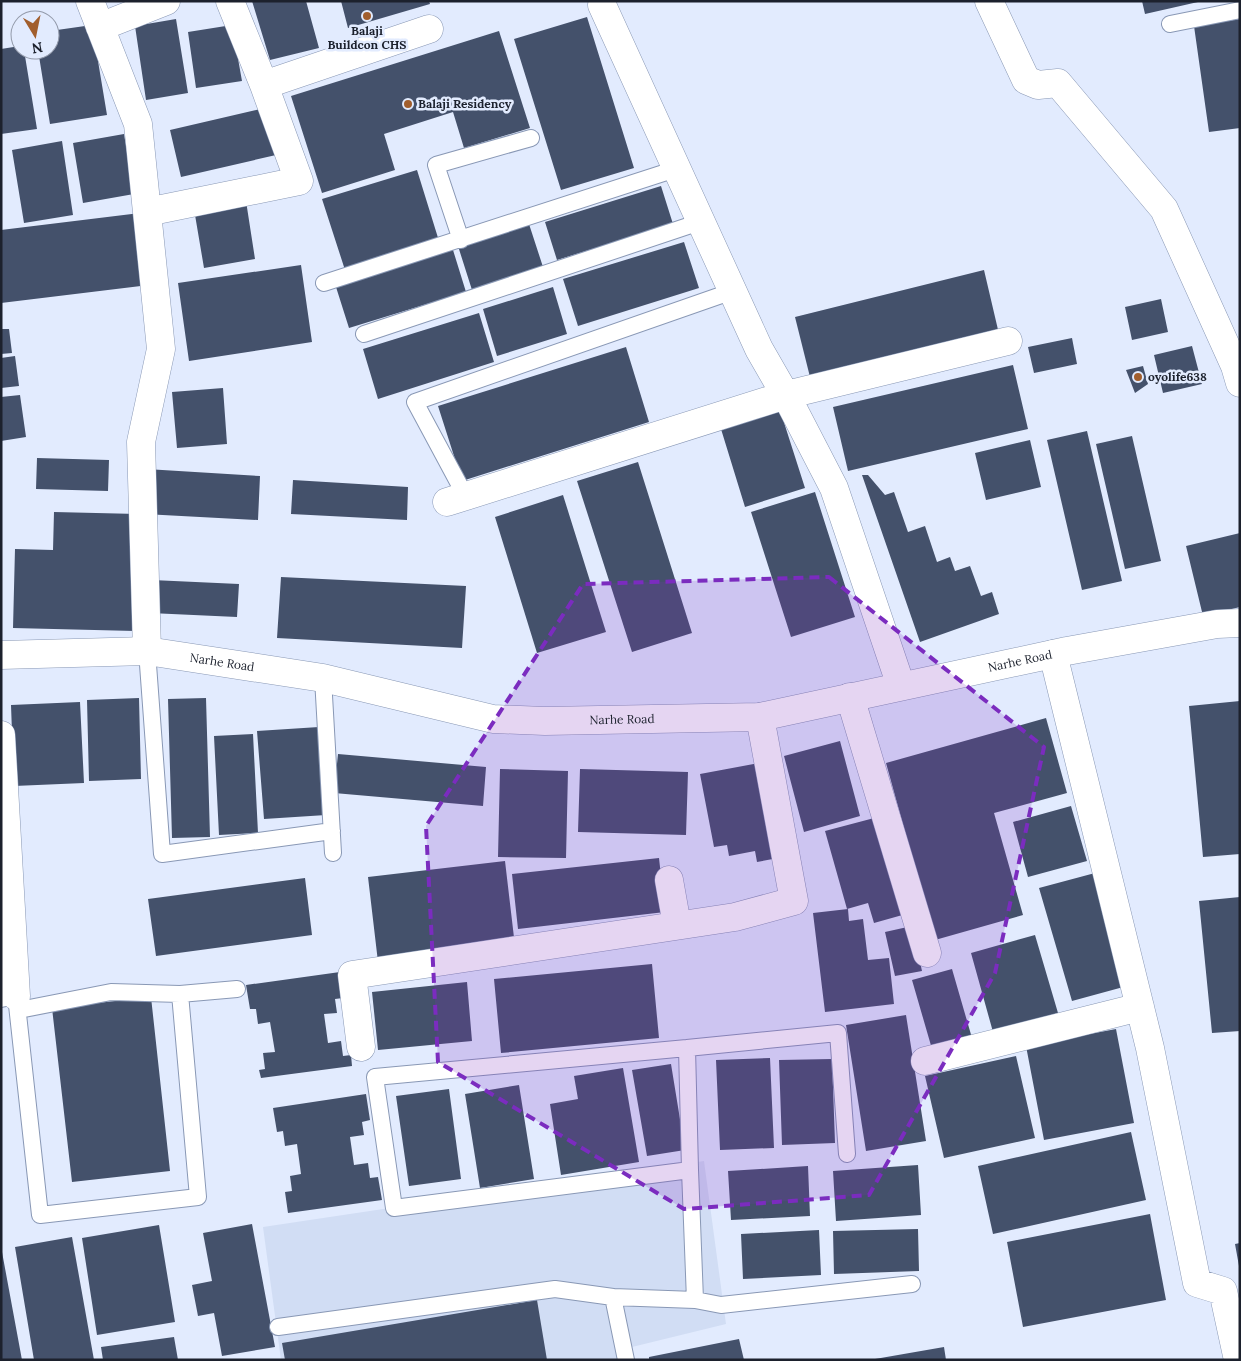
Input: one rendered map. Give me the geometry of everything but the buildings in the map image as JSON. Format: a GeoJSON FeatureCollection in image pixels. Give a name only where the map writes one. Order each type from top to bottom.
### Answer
{"type":"FeatureCollection","features":[{"type":"Feature","properties":{"kind":"street"},"geometry":{"type":"LineString","coordinates":[[90,1],[138,124],[161,349],[141,442],[147,651]]}},
{"type":"Feature","properties":{"kind":"street"},"geometry":{"type":"LineString","coordinates":[[100,27],[166,1]]}},
{"type":"Feature","properties":{"kind":"street"},"geometry":{"type":"LineString","coordinates":[[147,212],[299,181],[264,85],[230,1]]}},
{"type":"Feature","properties":{"kind":"street"},"geometry":{"type":"LineString","coordinates":[[989,1],[1026,80],[1038,85],[1058,83],[1164,209],[1235,366],[1240,383]]}},
{"type":"Feature","properties":{"kind":"street"},"geometry":{"type":"LineString","coordinates":[[602,5],[759,349],[786,395],[834,488],[901,686]]}},
{"type":"Feature","properties":{"kind":"street"},"geometry":{"type":"LineString","coordinates":[[264,85],[429,29]]}},
{"type":"Feature","properties":{"kind":"street"},"geometry":{"type":"LineString","coordinates":[[457,500],[786,395],[1008,341]]}},
{"type":"Feature","properties":{"kind":"street","name":"Narhe Road"},"geometry":{"type":"LineString","coordinates":[[1,655],[147,651],[323,678],[493,719],[545,721],[760,717],[1052,654],[1217,624],[1240,623]]}},
{"type":"Feature","properties":{"kind":"street"},"geometry":{"type":"LineString","coordinates":[[1052,654],[1140,1007],[1197,1283],[1223,1291],[1238,1360]]}},
{"type":"Feature","properties":{"kind":"street"},"geometry":{"type":"LineString","coordinates":[[850,697],[927,953]]}},
{"type":"Feature","properties":{"kind":"street"},"geometry":{"type":"LineString","coordinates":[[361,1047],[352,975],[735,917],[794,901],[760,717]]}},
{"type":"Feature","properties":{"kind":"street"},"geometry":{"type":"LineString","coordinates":[[1,735],[12,1002]]}},
{"type":"Feature","properties":{"kind":"street"},"geometry":{"type":"LineString","coordinates":[[669,880],[677,926]]}},
{"type":"Feature","properties":{"kind":"street"},"geometry":{"type":"LineString","coordinates":[[925,1061],[1140,1007]]}},
{"type":"Feature","properties":{"kind":"lane"},"geometry":{"type":"LineString","coordinates":[[1170,24],[1240,10]]}},
{"type":"Feature","properties":{"kind":"lane"},"geometry":{"type":"LineString","coordinates":[[461,240],[436,165],[531,138]]}},
{"type":"Feature","properties":{"kind":"lane"},"geometry":{"type":"LineString","coordinates":[[324,283],[676,169]]}},
{"type":"Feature","properties":{"kind":"lane"},"geometry":{"type":"LineString","coordinates":[[364,334],[700,222]]}},
{"type":"Feature","properties":{"kind":"lane"},"geometry":{"type":"LineString","coordinates":[[457,500],[415,402],[733,291]]}},
{"type":"Feature","properties":{"kind":"lane"},"geometry":{"type":"LineString","coordinates":[[147,651],[162,854],[332,831]]}},
{"type":"Feature","properties":{"kind":"lane"},"geometry":{"type":"LineString","coordinates":[[323,678],[333,853]]}},
{"type":"Feature","properties":{"kind":"lane"},"geometry":{"type":"LineString","coordinates":[[180,994],[198,1197],[40,1215],[12,1002],[111,992],[180,994],[237,989]]}},
{"type":"Feature","properties":{"kind":"lane"},"geometry":{"type":"LineString","coordinates":[[690,1170],[394,1208],[375,1077],[838,1033],[846,1154]]}},
{"type":"Feature","properties":{"kind":"lane"},"geometry":{"type":"LineString","coordinates":[[687,1048],[695,1300]]}},
{"type":"Feature","properties":{"kind":"lane"},"geometry":{"type":"LineString","coordinates":[[278,1327],[555,1289],[614,1297],[695,1300],[721,1305],[912,1284]]}},
{"type":"Feature","properties":{"kind":"lane"},"geometry":{"type":"LineString","coordinates":[[614,1297],[626,1360]]}},
{"type":"Feature","properties":{"kind":"highlighted area"},"geometry":{"type":"Polygon","coordinates":[[[829,577],[1044,747],[995,973],[869,1195],[684,1209],[438,1062],[426,826],[583,584],[829,577]]]}},
{"type":"Feature","properties":{"kind":"shaded area"},"geometry":{"type":"Polygon","coordinates":[[[704,1161],[726,1324],[632,1347],[634,1360],[281,1360],[263,1227],[704,1161]]]}},
{"type":"Feature","properties":{"kind":"place","name":"Balaji Buildcon CHS"},"geometry":{"type":"Point","coordinates":[367,16]}},
{"type":"Feature","properties":{"kind":"place","name":"Balaji Residency"},"geometry":{"type":"Point","coordinates":[408,104]}},
{"type":"Feature","properties":{"kind":"place","name":"oyolife638"},"geometry":{"type":"Point","coordinates":[1138,377]}}]}
